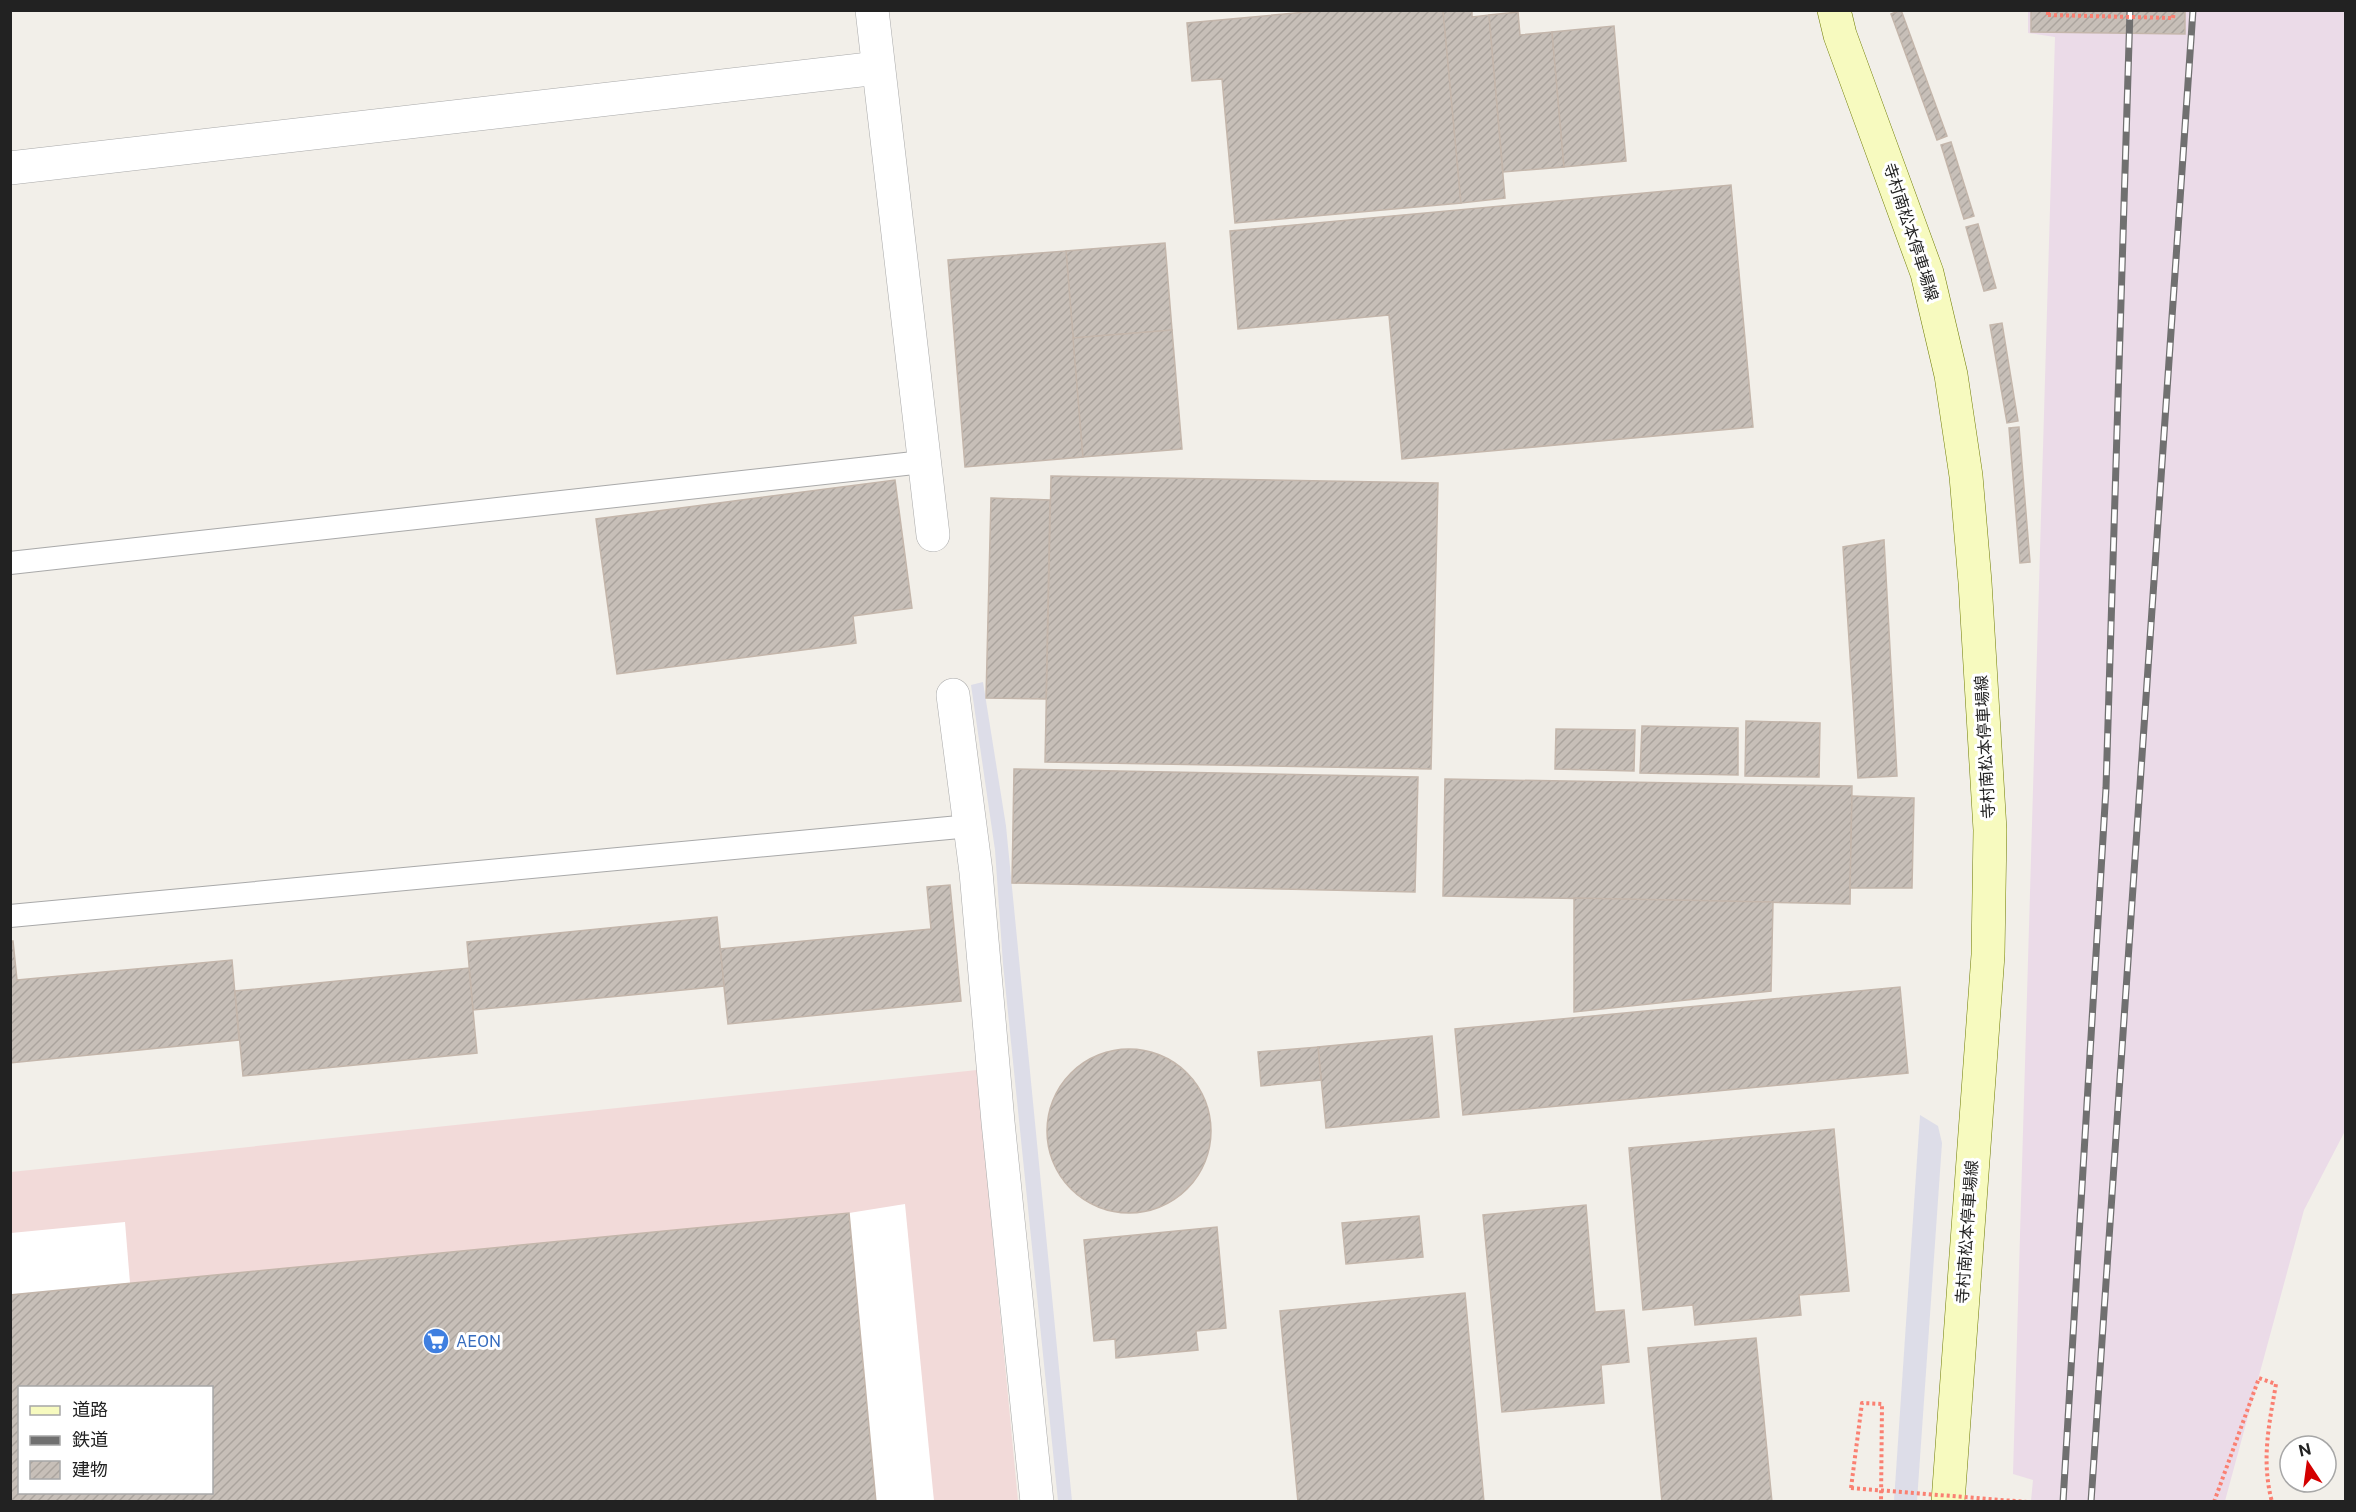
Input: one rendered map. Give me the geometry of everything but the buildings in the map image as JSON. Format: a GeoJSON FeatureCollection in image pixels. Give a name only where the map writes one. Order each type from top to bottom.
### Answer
{"type":"FeatureCollection","features":[{"type":"Feature","properties":{"kind":"main road","name":"寺村南松本停車場線"},"geometry":{"type":"LineString","coordinates":[[1834,10],[1840,35],[1885,152],[1927,273],[1951,375],[1966,476],[1976,582],[1990,830],[1988,955],[1948,1502]]}},
{"type":"Feature","properties":{"kind":"street"},"geometry":{"type":"LineString","coordinates":[[872,10],[933,535]]}},
{"type":"Feature","properties":{"kind":"street"},"geometry":{"type":"LineString","coordinates":[[10,168],[878,68]]}},
{"type":"Feature","properties":{"kind":"street"},"geometry":{"type":"LineString","coordinates":[[953,695],[970,826],[1037,1502]]}},
{"type":"Feature","properties":{"kind":"lane"},"geometry":{"type":"LineString","coordinates":[[10,563],[923,462]]}},
{"type":"Feature","properties":{"kind":"lane"},"geometry":{"type":"LineString","coordinates":[[10,916],[970,826]]}},
{"type":"Feature","properties":{"kind":"path"},"geometry":{"type":"LineString","coordinates":[[2048,13],[2174,18],[2174,10]]}},
{"type":"Feature","properties":{"kind":"path"},"geometry":{"type":"LineString","coordinates":[[2214,1502],[2259,1378],[2277,1384],[2266,1436],[2266,1478],[2272,1502]]}},
{"type":"Feature","properties":{"kind":"path"},"geometry":{"type":"LineString","coordinates":[[1881,1502],[1882,1404],[1862,1403],[1851,1488],[2013,1501],[2027,1502]]}},
{"type":"Feature","properties":{"kind":"shaded area"},"geometry":{"type":"Polygon","coordinates":[[[2028,11],[2345,11],[2345,1131],[2304,1210],[2225,1501],[2031,1501],[2033,1480],[2013,1474],[2055,37],[2028,33],[2028,11]]]}},
{"type":"Feature","properties":{"kind":"shaded area"},"geometry":{"type":"Polygon","coordinates":[[[983,682],[1006,826],[1072,1501],[1058,1501],[1003,964],[995,850],[971,685],[983,682]]]}},
{"type":"Feature","properties":{"kind":"shaded area"},"geometry":{"type":"Polygon","coordinates":[[[977,1070],[1018,1501],[11,1502],[11,1172],[977,1070]]]}},
{"type":"Feature","properties":{"kind":"shaded area"},"geometry":{"type":"Polygon","coordinates":[[[1920,1115],[1938,1126],[1942,1143],[1917,1501],[1894,1501],[1920,1115]]]}},
{"type":"Feature","properties":{"kind":"pier"},"geometry":{"type":"Polygon","coordinates":[[[905,1204],[934,1501],[876,1501],[849,1213],[905,1204]]]}},
{"type":"Feature","properties":{"kind":"pier"},"geometry":{"type":"Polygon","coordinates":[[[125,1222],[130,1283],[11,1295],[11,1233],[125,1222]]]}},
{"type":"Feature","properties":{"kind":"railway"},"geometry":{"type":"LineString","coordinates":[[2063,1502],[2106,788],[2130,10]]}},
{"type":"Feature","properties":{"kind":"railway"},"geometry":{"type":"LineString","coordinates":[[2091,1502],[2193,10]]}},
{"type":"Feature","properties":{"kind":"place","name":"AEON"},"geometry":{"type":"Point","coordinates":[436,1341]}}]}
